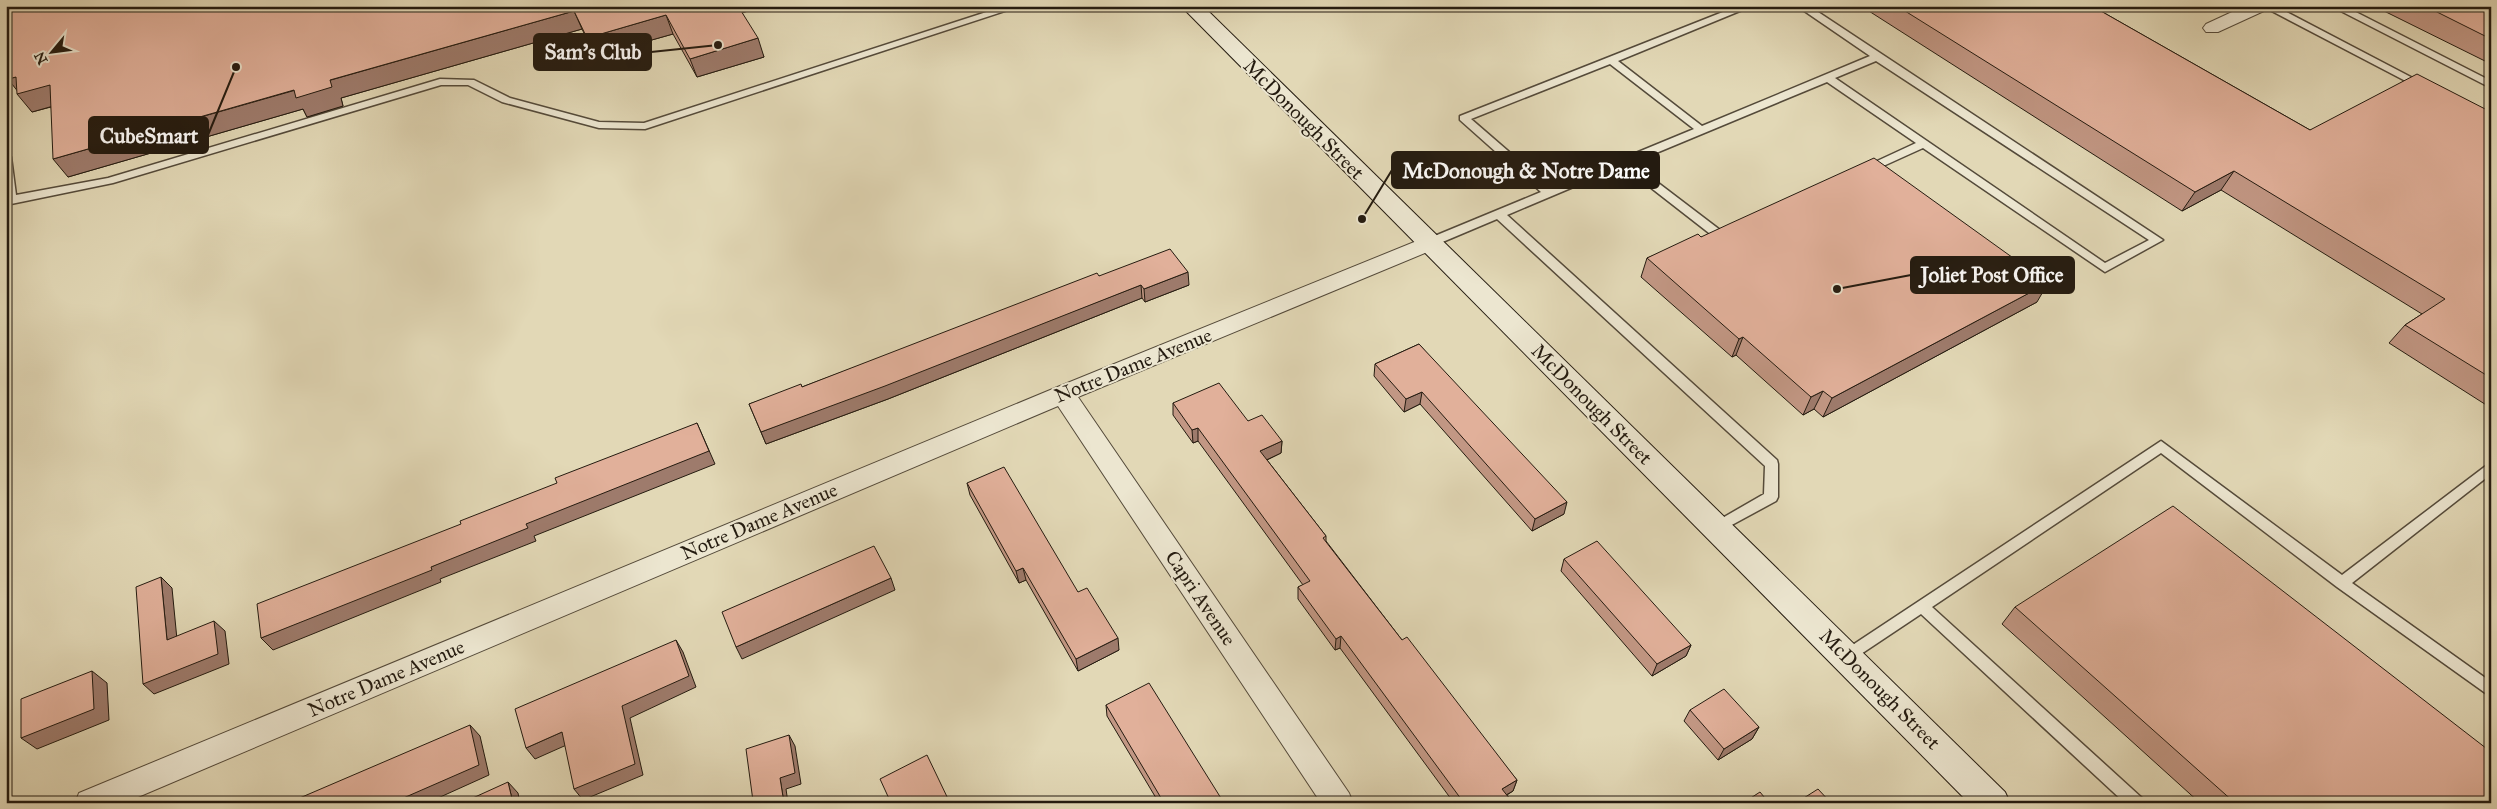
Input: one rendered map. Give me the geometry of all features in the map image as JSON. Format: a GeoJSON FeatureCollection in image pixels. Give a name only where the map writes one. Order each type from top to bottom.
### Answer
{"type":"FeatureCollection","features":[{"type":"Feature","properties":{"kind":"street","name":"McDonough Street"},"geometry":{"type":"LineString","coordinates":[[1191,6],[1993,803]]}},
{"type":"Feature","properties":{"kind":"street"},"geometry":{"type":"LineString","coordinates":[[2212,28],[2260,6]]}},
{"type":"Feature","properties":{"kind":"street","name":"Notre Dame Avenue"},"geometry":{"type":"LineString","coordinates":[[90,803],[1063,394],[1429,243]]}},
{"type":"Feature","properties":{"kind":"street","name":"Capri Avenue"},"geometry":{"type":"LineString","coordinates":[[1063,394],[1338,803]]}},
{"type":"Feature","properties":{"kind":"lane"},"geometry":{"type":"LineString","coordinates":[[6,157],[9,200],[109,181],[440,82],[470,82],[506,100],[599,125],[645,126],[1015,6]]}},
{"type":"Feature","properties":{"kind":"lane"},"geometry":{"type":"LineString","coordinates":[[1549,193],[1464,118],[1747,6]]}},
{"type":"Feature","properties":{"kind":"lane"},"geometry":{"type":"LineString","coordinates":[[1802,6],[2157,240],[2105,268],[1828,78]]}},
{"type":"Feature","properties":{"kind":"lane"},"geometry":{"type":"LineString","coordinates":[[2267,6],[2430,90]]}},
{"type":"Feature","properties":{"kind":"lane"},"geometry":{"type":"LineString","coordinates":[[2336,6],[2491,85]]}},
{"type":"Feature","properties":{"kind":"lane"},"geometry":{"type":"LineString","coordinates":[[1429,243],[1877,57]]}},
{"type":"Feature","properties":{"kind":"lane"},"geometry":{"type":"LineString","coordinates":[[1611,60],[1700,130]]}},
{"type":"Feature","properties":{"kind":"lane"},"geometry":{"type":"LineString","coordinates":[[1854,176],[1924,144]]}},
{"type":"Feature","properties":{"kind":"lane"},"geometry":{"type":"LineString","coordinates":[[1624,162],[1722,237],[1739,230]]}},
{"type":"Feature","properties":{"kind":"lane"},"geometry":{"type":"LineString","coordinates":[[1499,214],[1772,464],[1771,497],[1717,528]]}},
{"type":"Feature","properties":{"kind":"lane"},"geometry":{"type":"LineString","coordinates":[[1847,656],[2161,446],[2342,583],[2491,691]]}},
{"type":"Feature","properties":{"kind":"lane"},"geometry":{"type":"LineString","coordinates":[[2342,583],[2491,467]]}},
{"type":"Feature","properties":{"kind":"lane"},"geometry":{"type":"LineString","coordinates":[[1921,606],[2136,803]]}},
{"type":"Feature","properties":{"kind":"building"},"geometry":{"type":"Polygon","coordinates":[[[7,6],[738,6],[758,38],[690,59],[666,15],[587,38],[574,11],[330,80],[332,87],[296,98],[294,90],[53,159],[50,85],[17,94],[16,77],[8,79],[7,6]]]}},
{"type":"Feature","properties":{"kind":"building"},"geometry":{"type":"Polygon","coordinates":[[[1897,6],[2092,6],[2310,130],[2417,74],[2491,112],[2491,378],[2405,325],[2445,299],[2234,171],[2195,192],[1897,6]]]}},
{"type":"Feature","properties":{"kind":"building"},"geometry":{"type":"Polygon","coordinates":[[[2425,6],[2491,6],[2491,39],[2425,6]]]}},
{"type":"Feature","properties":{"kind":"building"},"geometry":{"type":"Polygon","coordinates":[[[1874,158],[2048,283],[1832,398],[1823,391],[1811,397],[1743,337],[1739,339],[1647,258],[1698,234],[1701,237],[1874,158]]]}},
{"type":"Feature","properties":{"kind":"building"},"geometry":{"type":"Polygon","coordinates":[[[1170,249],[1188,272],[1144,289],[1141,285],[885,386],[761,432],[749,404],[801,384],[802,387],[1097,273],[1099,276],[1170,249]]]}},
{"type":"Feature","properties":{"kind":"building"},"geometry":{"type":"Polygon","coordinates":[[[1419,344],[1567,502],[1535,519],[1422,392],[1406,399],[1375,364],[1419,344]]]}},
{"type":"Feature","properties":{"kind":"building"},"geometry":{"type":"Polygon","coordinates":[[[1219,383],[1248,421],[1262,415],[1282,441],[1260,451],[1326,536],[1323,538],[1402,640],[1407,637],[1517,780],[1502,789],[1513,803],[1464,803],[1341,636],[1336,639],[1298,587],[1310,581],[1198,428],[1192,430],[1173,403],[1219,383]]]}},
{"type":"Feature","properties":{"kind":"building"},"geometry":{"type":"Polygon","coordinates":[[[697,423],[709,451],[526,524],[528,528],[431,567],[432,570],[261,638],[257,604],[461,524],[460,521],[557,483],[555,478],[697,423]]]}},
{"type":"Feature","properties":{"kind":"building"},"geometry":{"type":"Polygon","coordinates":[[[1004,467],[1078,592],[1087,588],[1118,638],[1076,659],[1023,568],[1016,571],[967,483],[1004,467]]]}},
{"type":"Feature","properties":{"kind":"building"},"geometry":{"type":"Polygon","coordinates":[[[2173,506],[2491,752],[2491,803],[2235,803],[2015,607],[2173,506]]]}},
{"type":"Feature","properties":{"kind":"building"},"geometry":{"type":"Polygon","coordinates":[[[1597,541],[1691,645],[1657,664],[1564,559],[1597,541]]]}},
{"type":"Feature","properties":{"kind":"building"},"geometry":{"type":"Polygon","coordinates":[[[874,546],[891,578],[736,647],[722,612],[874,546]]]}},
{"type":"Feature","properties":{"kind":"building"},"geometry":{"type":"Polygon","coordinates":[[[161,577],[167,640],[214,621],[218,654],[143,684],[136,587],[161,577]]]}},
{"type":"Feature","properties":{"kind":"building"},"geometry":{"type":"Polygon","coordinates":[[[676,640],[689,676],[622,706],[635,764],[574,789],[562,732],[526,748],[515,709],[676,640]]]}},
{"type":"Feature","properties":{"kind":"building"},"geometry":{"type":"Polygon","coordinates":[[[92,671],[94,709],[21,738],[21,699],[92,671]]]}},
{"type":"Feature","properties":{"kind":"building"},"geometry":{"type":"Polygon","coordinates":[[[1149,683],[1224,803],[1164,803],[1106,705],[1149,683]]]}},
{"type":"Feature","properties":{"kind":"building"},"geometry":{"type":"Polygon","coordinates":[[[1724,689],[1759,727],[1724,749],[1690,710],[1724,689]]]}},
{"type":"Feature","properties":{"kind":"building"},"geometry":{"type":"Polygon","coordinates":[[[470,725],[479,765],[392,803],[288,803],[470,725]]]}},
{"type":"Feature","properties":{"kind":"building"},"geometry":{"type":"Polygon","coordinates":[[[789,735],[795,773],[780,778],[784,803],[747,803],[753,801],[746,749],[789,735]]]}},
{"type":"Feature","properties":{"kind":"building"},"geometry":{"type":"Polygon","coordinates":[[[927,755],[950,803],[891,803],[880,779],[927,755]]]}},
{"type":"Feature","properties":{"kind":"building"},"geometry":{"type":"Polygon","coordinates":[[[508,782],[513,803],[464,803],[464,802],[508,782]]]}},
{"type":"Feature","properties":{"kind":"building"},"geometry":{"type":"Polygon","coordinates":[[[1818,789],[1831,803],[1796,803],[1818,789]]]}},
{"type":"Feature","properties":{"kind":"building"},"geometry":{"type":"Polygon","coordinates":[[[1760,792],[1769,803],[1743,803],[1760,792]]]}},
{"type":"Feature","properties":{"kind":"place","name":"Sam's Club"},"geometry":{"type":"Point","coordinates":[718,45]}},
{"type":"Feature","properties":{"kind":"place","name":"CubeSmart"},"geometry":{"type":"Point","coordinates":[236,67]}},
{"type":"Feature","properties":{"kind":"place","name":"McDonough & Notre Dame"},"geometry":{"type":"Point","coordinates":[1362,219]}},
{"type":"Feature","properties":{"kind":"place","name":"Joliet Post Office"},"geometry":{"type":"Point","coordinates":[1837,289]}}]}
